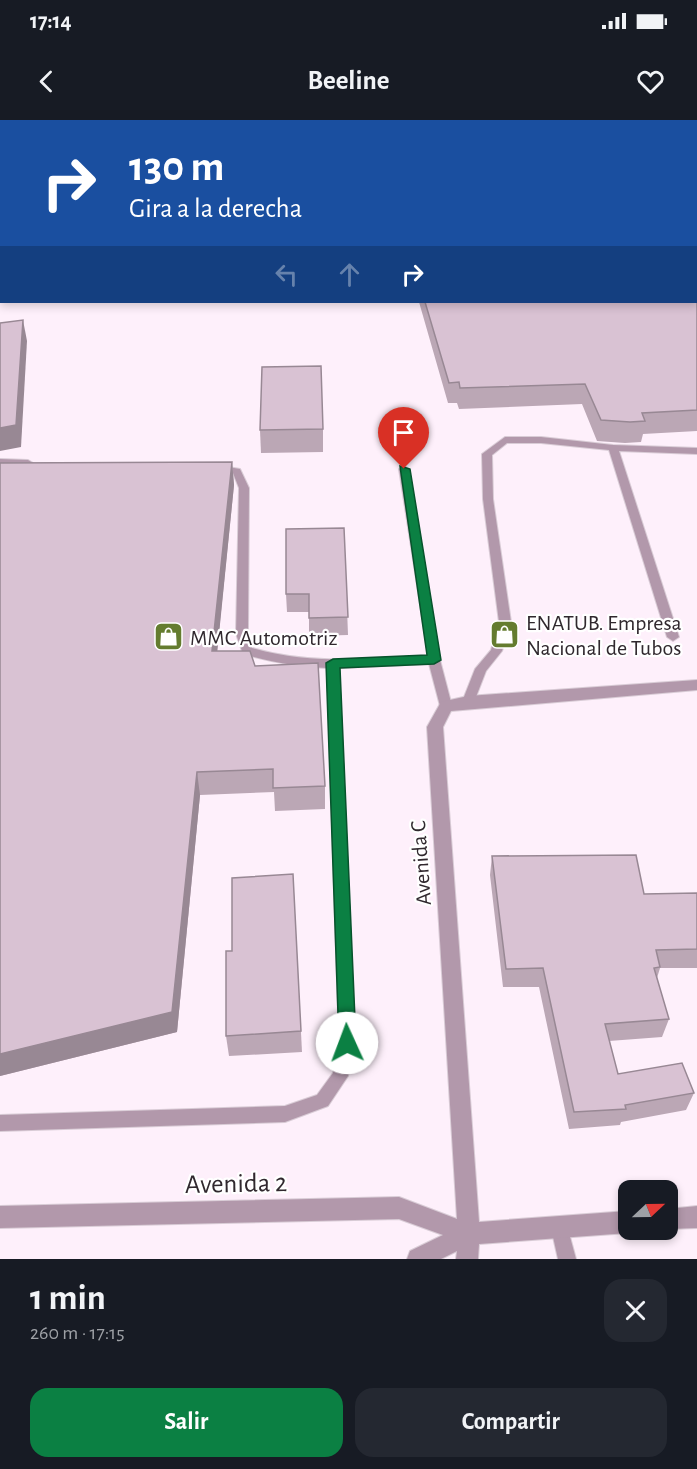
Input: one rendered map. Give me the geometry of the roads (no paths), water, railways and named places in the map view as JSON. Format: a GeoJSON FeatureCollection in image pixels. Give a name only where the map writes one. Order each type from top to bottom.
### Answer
{"type":"FeatureCollection","features":[{"type":"Feature","properties":{"kind":"street"},"geometry":{"type":"LineString","coordinates":[[446,706],[468,702],[697,685]]}},
{"type":"Feature","properties":{"kind":"street","name":"Avenida C"},"geometry":{"type":"LineString","coordinates":[[446,706],[435,727],[469,1234],[467,1259]]}},
{"type":"Feature","properties":{"kind":"street","name":"Avenida 2"},"geometry":{"type":"LineString","coordinates":[[0,1216],[399,1208],[469,1234]]}},
{"type":"Feature","properties":{"kind":"street"},"geometry":{"type":"LineString","coordinates":[[678,1218],[697,1217]]}},
{"type":"Feature","properties":{"kind":"street","name":"Avenida 2"},"geometry":{"type":"LineString","coordinates":[[418,1259],[469,1234],[618,1223]]}},
{"type":"Feature","properties":{"kind":"lane"},"geometry":{"type":"LineString","coordinates":[[468,702],[481,669],[496,651],[505,622],[488,499],[487,454],[505,440],[541,440],[613,448],[697,451]]}},
{"type":"Feature","properties":{"kind":"lane"},"geometry":{"type":"LineString","coordinates":[[613,448],[673,637]]}},
{"type":"Feature","properties":{"kind":"lane"},"geometry":{"type":"LineString","coordinates":[[0,462],[35,463]]}},
{"type":"Feature","properties":{"kind":"lane"},"geometry":{"type":"LineString","coordinates":[[210,468],[237,471],[243,488],[242,634],[247,651],[271,660],[333,663],[434,660]]}},
{"type":"Feature","properties":{"kind":"lane"},"geometry":{"type":"LineString","coordinates":[[404,469],[434,660],[446,706]]}},
{"type":"Feature","properties":{"kind":"lane"},"geometry":{"type":"LineString","coordinates":[[0,1123],[285,1114],[322,1101],[340,1076],[347,1043],[333,663]]}},
{"type":"Feature","properties":{"kind":"lane"},"geometry":{"type":"LineString","coordinates":[[560,1228],[567,1259]]}},
{"type":"Feature","properties":{"kind":"place","name":"ENATUB. Empresa Nacional de Tubos"},"geometry":{"type":"Point","coordinates":[505,635]}},
{"type":"Feature","properties":{"kind":"place","name":"MMC Automotriz"},"geometry":{"type":"Point","coordinates":[169,637]}}]}
